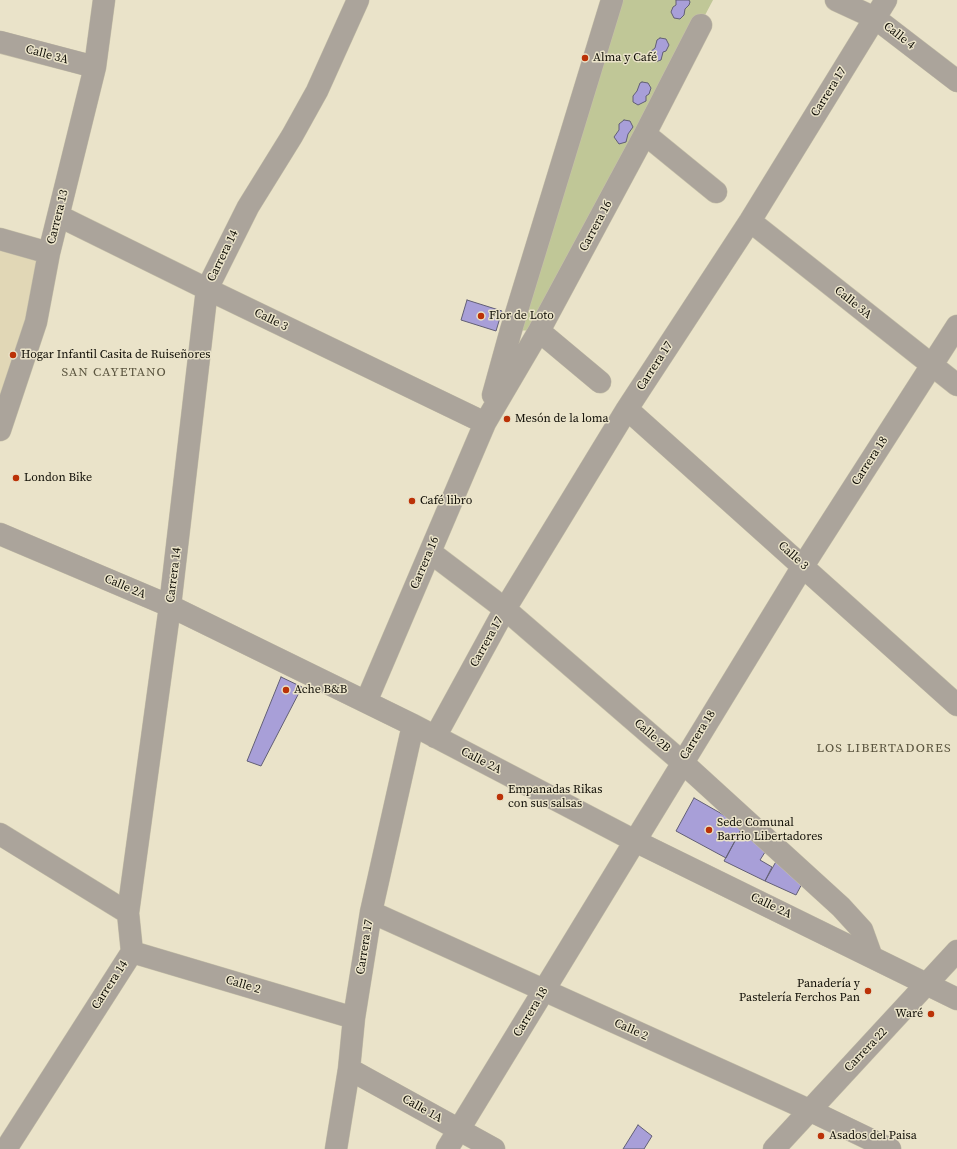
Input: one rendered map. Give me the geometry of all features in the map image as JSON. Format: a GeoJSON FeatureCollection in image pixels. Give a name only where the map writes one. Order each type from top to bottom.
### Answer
{"type":"FeatureCollection","features":[{"type":"Feature","properties":{"kind":"street","name":"Carrera 13"},"geometry":{"type":"LineString","coordinates":[[0,430],[36,322],[49,253],[95,68],[104,0]]}},
{"type":"Feature","properties":{"kind":"street","name":"Carrera 14"},"geometry":{"type":"LineString","coordinates":[[6,1149],[132,952],[128,913],[170,606],[207,289],[248,207],[292,136],[317,91],[358,0]]}},
{"type":"Feature","properties":{"kind":"street","name":"Carrera 16"},"geometry":{"type":"LineString","coordinates":[[485,423],[511,330],[612,0]]}},
{"type":"Feature","properties":{"kind":"street","name":"Calle 4"},"geometry":{"type":"LineString","coordinates":[[836,0],[881,9],[957,80]]}},
{"type":"Feature","properties":{"kind":"street","name":"Carrera 17"},"geometry":{"type":"LineString","coordinates":[[435,737],[505,609],[627,409],[750,221],[881,9]]}},
{"type":"Feature","properties":{"kind":"street","name":"Carrera 16"},"geometry":{"type":"LineString","coordinates":[[366,702],[485,423],[539,331],[645,134],[701,25]]}},
{"type":"Feature","properties":{"kind":"street","name":"Calle 3A"},"geometry":{"type":"LineString","coordinates":[[0,42],[95,68]]}},
{"type":"Feature","properties":{"kind":"street"},"geometry":{"type":"LineString","coordinates":[[645,134],[716,192]]}},
{"type":"Feature","properties":{"kind":"street","name":"Calle 3"},"geometry":{"type":"LineString","coordinates":[[59,216],[485,423]]}},
{"type":"Feature","properties":{"kind":"street","name":"Calle 3A"},"geometry":{"type":"LineString","coordinates":[[750,221],[931,366],[957,385]]}},
{"type":"Feature","properties":{"kind":"street"},"geometry":{"type":"LineString","coordinates":[[0,239],[49,253]]}},
{"type":"Feature","properties":{"kind":"street","name":"Carrera 18"},"geometry":{"type":"LineString","coordinates":[[447,1149],[803,566],[957,326]]}},
{"type":"Feature","properties":{"kind":"street"},"geometry":{"type":"LineString","coordinates":[[539,331],[600,382]]}},
{"type":"Feature","properties":{"kind":"street","name":"Calle 3"},"geometry":{"type":"LineString","coordinates":[[627,409],[957,705]]}},
{"type":"Feature","properties":{"kind":"street","name":"Calle 2A"},"geometry":{"type":"LineString","coordinates":[[0,534],[170,606],[413,725],[635,840],[871,955],[927,986],[957,999]]}},
{"type":"Feature","properties":{"kind":"street","name":"Calle 2B"},"geometry":{"type":"LineString","coordinates":[[430,552],[505,609],[682,762],[841,907],[862,930],[871,955]]}},
{"type":"Feature","properties":{"kind":"street","name":"Carrera 17"},"geometry":{"type":"LineString","coordinates":[[336,1149],[349,1069],[354,1018],[371,912],[413,725]]}},
{"type":"Feature","properties":{"kind":"street"},"geometry":{"type":"LineString","coordinates":[[3,843],[128,913]]}},
{"type":"Feature","properties":{"kind":"street","name":"Calle 2"},"geometry":{"type":"LineString","coordinates":[[371,912],[809,1110],[890,1149]]}},
{"type":"Feature","properties":{"kind":"street","name":"Carrera 22"},"geometry":{"type":"LineString","coordinates":[[774,1149],[927,986],[957,951]]}},
{"type":"Feature","properties":{"kind":"street","name":"Calle 2"},"geometry":{"type":"LineString","coordinates":[[132,952],[354,1018]]}},
{"type":"Feature","properties":{"kind":"street","name":"Calle 1A"},"geometry":{"type":"LineString","coordinates":[[349,1069],[494,1149]]}},
{"type":"Feature","properties":{"kind":"shaded area","name":"Hogar Infantil Casita de Ruiseñores"},"geometry":{"type":"Polygon","coordinates":[[[0,239],[49,253],[0,430],[0,239]]]}},
{"type":"Feature","properties":{"kind":"green space"},"geometry":{"type":"Polygon","coordinates":[[[612,0],[713,0],[539,331],[511,330],[612,0]]]}},
{"type":"Feature","properties":{"kind":"building"},"geometry":{"type":"Polygon","coordinates":[[[676,0],[689,0],[690,2],[685,9],[684,15],[680,19],[674,18],[671,12],[673,7],[676,5],[676,0]]]}},
{"type":"Feature","properties":{"kind":"building"},"geometry":{"type":"Polygon","coordinates":[[[660,38],[666,39],[669,45],[666,51],[663,52],[661,60],[655,62],[650,58],[650,52],[655,48],[657,40],[660,38]]]}},
{"type":"Feature","properties":{"kind":"building"},"geometry":{"type":"Polygon","coordinates":[[[642,82],[648,83],[651,88],[649,94],[646,96],[646,101],[638,105],[633,102],[633,96],[642,82]]]}},
{"type":"Feature","properties":{"kind":"building"},"geometry":{"type":"Polygon","coordinates":[[[624,120],[630,121],[633,127],[628,134],[626,142],[619,144],[614,137],[619,130],[619,124],[624,120]]]}},
{"type":"Feature","properties":{"kind":"building","name":"Flor de Loto"},"geometry":{"type":"Polygon","coordinates":[[[467,300],[502,311],[496,331],[461,320],[467,300]]]}},
{"type":"Feature","properties":{"kind":"building"},"geometry":{"type":"Polygon","coordinates":[[[281,677],[302,687],[261,766],[247,761],[281,677]]]}},
{"type":"Feature","properties":{"kind":"building","name":"Sede Comunal Barrio Libertadores"},"geometry":{"type":"Polygon","coordinates":[[[694,798],[743,826],[726,858],[676,831],[694,798]]]}},
{"type":"Feature","properties":{"kind":"building"},"geometry":{"type":"Polygon","coordinates":[[[742,828],[767,849],[760,860],[772,867],[765,881],[724,861],[742,828]]]}},
{"type":"Feature","properties":{"kind":"building"},"geometry":{"type":"Polygon","coordinates":[[[778,858],[804,880],[796,895],[765,881],[778,858]]]}},
{"type":"Feature","properties":{"kind":"building"},"geometry":{"type":"Polygon","coordinates":[[[638,1125],[652,1136],[644,1149],[623,1149],[638,1125]]]}},
{"type":"Feature","properties":{"kind":"place","name":"Alma y Café"},"geometry":{"type":"Point","coordinates":[585,58]}},
{"type":"Feature","properties":{"kind":"place","name":"Flor de Loto"},"geometry":{"type":"Point","coordinates":[481,316]}},
{"type":"Feature","properties":{"kind":"place","name":"Hogar Infantil Casita de Ruiseñores"},"geometry":{"type":"Point","coordinates":[13,355]}},
{"type":"Feature","properties":{"kind":"place","name":"Mesón de la loma"},"geometry":{"type":"Point","coordinates":[507,419]}},
{"type":"Feature","properties":{"kind":"place","name":"London Bike"},"geometry":{"type":"Point","coordinates":[16,478]}},
{"type":"Feature","properties":{"kind":"place","name":"Café libro"},"geometry":{"type":"Point","coordinates":[412,501]}},
{"type":"Feature","properties":{"kind":"place","name":"Ache B&B"},"geometry":{"type":"Point","coordinates":[286,690]}},
{"type":"Feature","properties":{"kind":"place","name":"Empanadas Rikas con sus salsas"},"geometry":{"type":"Point","coordinates":[500,797]}},
{"type":"Feature","properties":{"kind":"place","name":"Sede Comunal Barrio Libertadores"},"geometry":{"type":"Point","coordinates":[709,830]}},
{"type":"Feature","properties":{"kind":"place","name":"Panadería y Pastelería Ferchos Pan"},"geometry":{"type":"Point","coordinates":[868,991]}},
{"type":"Feature","properties":{"kind":"place","name":"Waré"},"geometry":{"type":"Point","coordinates":[931,1014]}},
{"type":"Feature","properties":{"kind":"place","name":"Asados del Paisa"},"geometry":{"type":"Point","coordinates":[821,1136]}},
{"type":"Feature","properties":{"kind":"district","name":"SAN CAYETANO"},"geometry":{"type":"Point","coordinates":[114,373]}},
{"type":"Feature","properties":{"kind":"district","name":"LOS LIBERTADORES"},"geometry":{"type":"Point","coordinates":[884,749]}}]}
